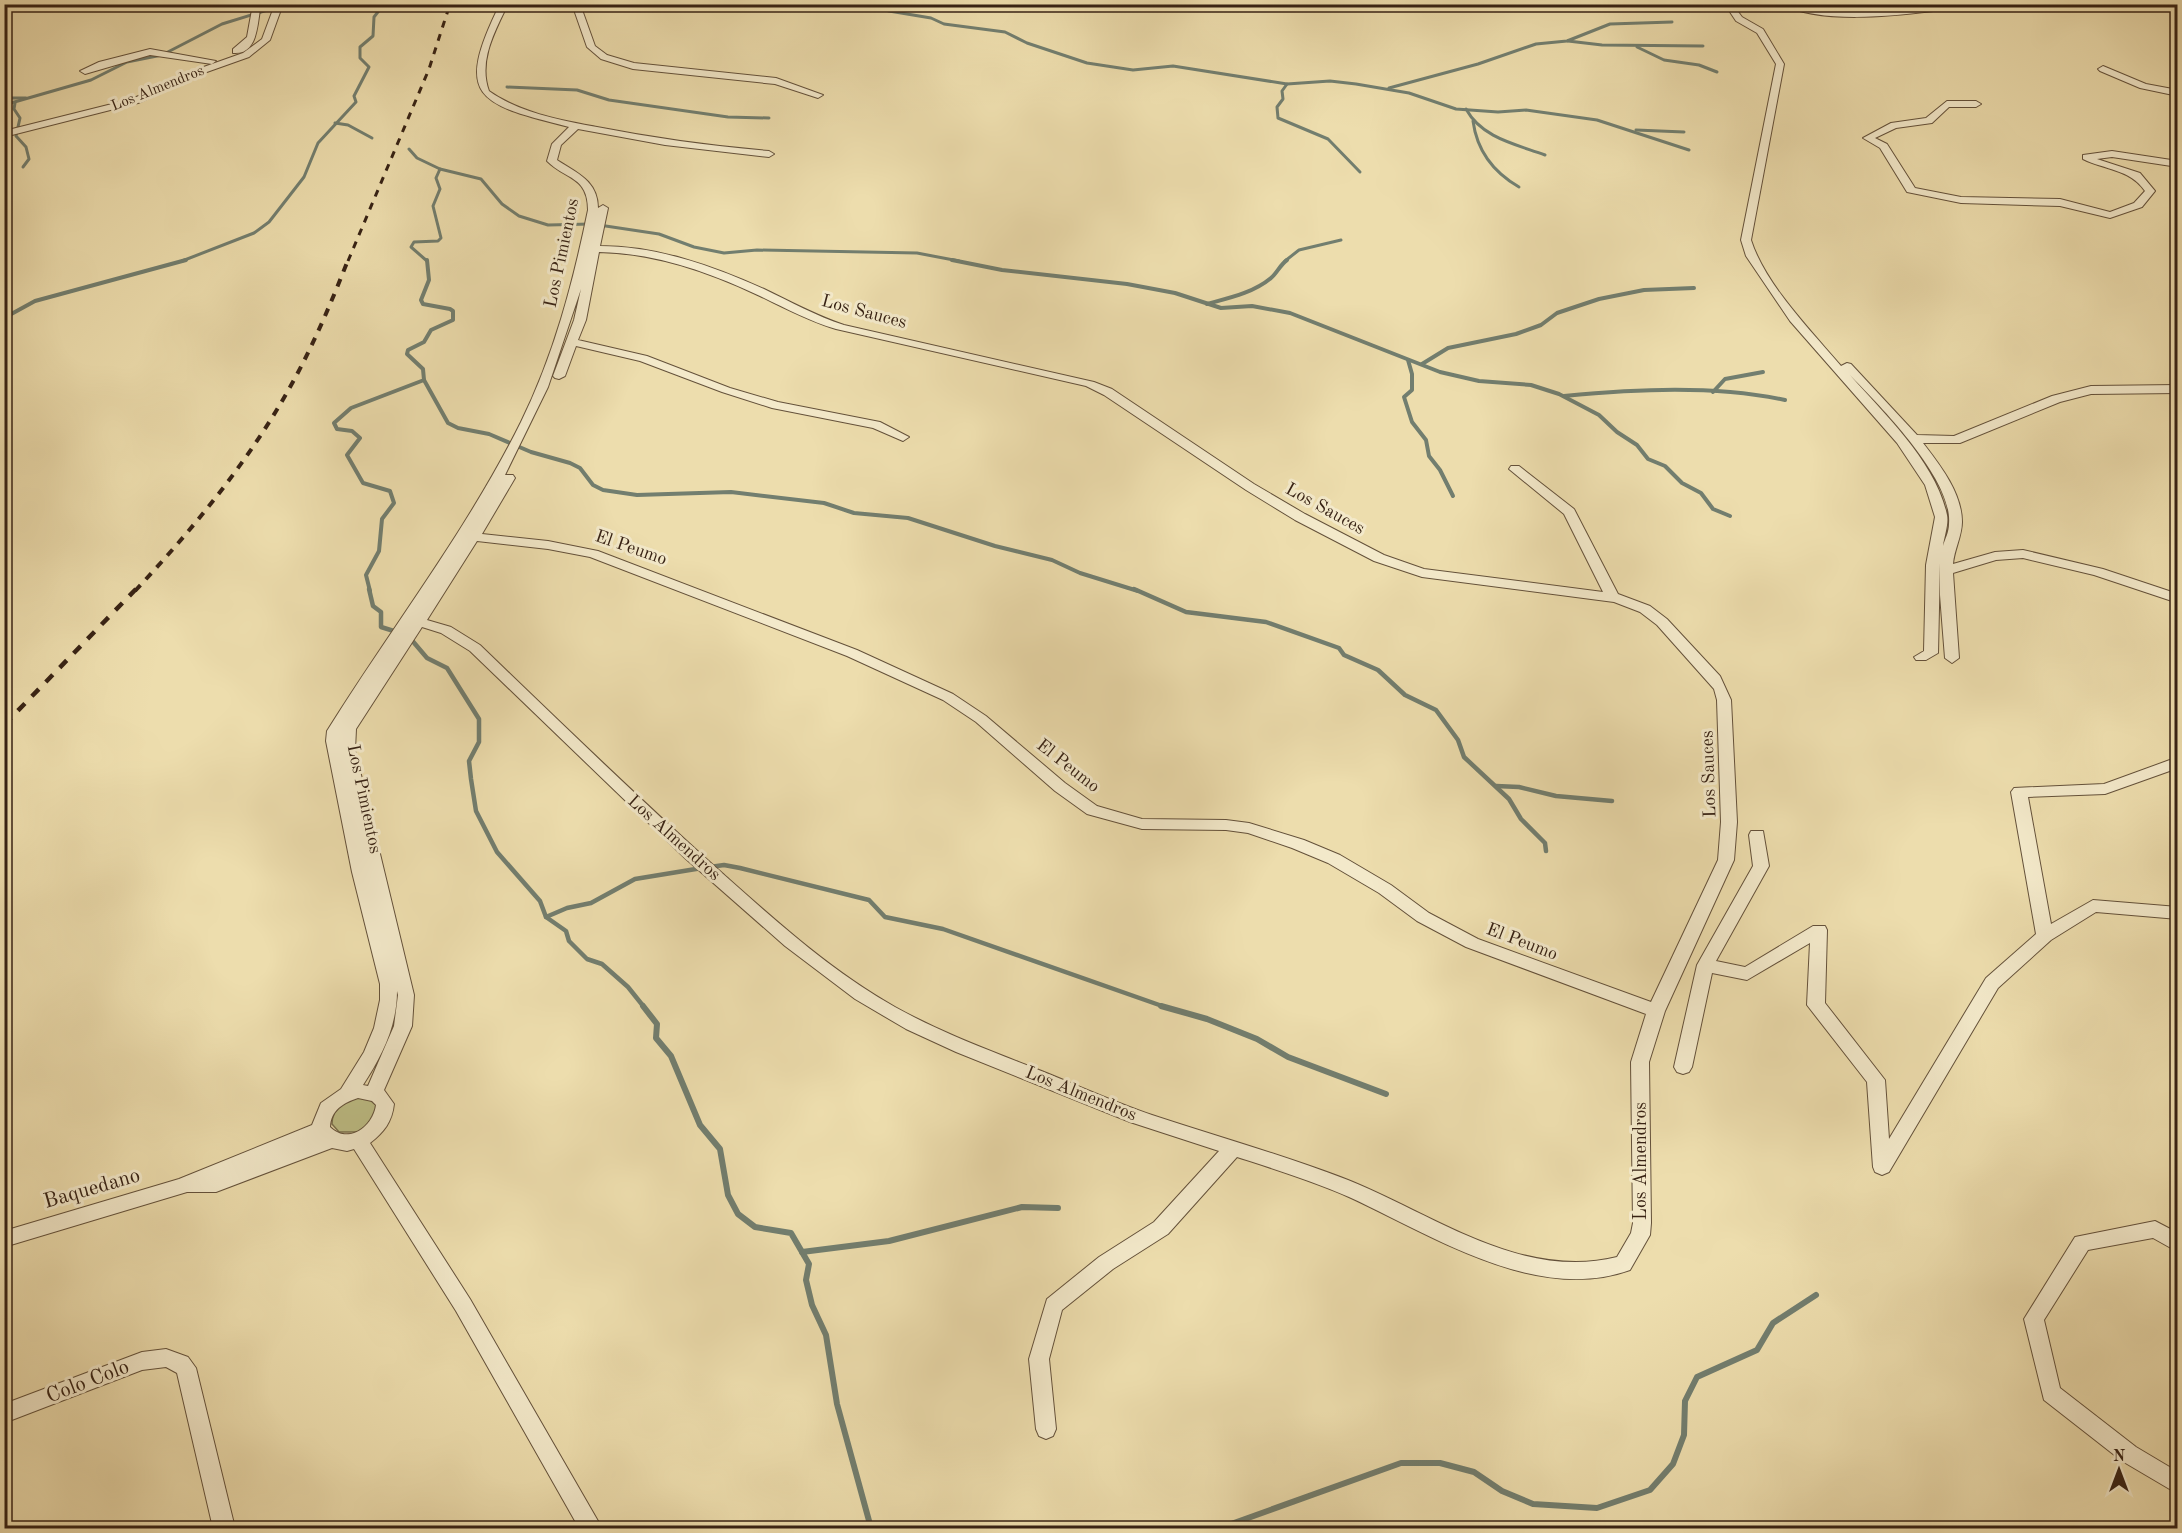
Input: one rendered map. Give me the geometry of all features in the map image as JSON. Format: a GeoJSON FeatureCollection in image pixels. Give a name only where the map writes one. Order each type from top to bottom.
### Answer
{"type":"FeatureCollection","features":[{"type":"Feature","properties":{"kind":"street"},"geometry":{"type":"LineString","coordinates":[[4,9],[10,4]]}},
{"type":"Feature","properties":{"kind":"street","name":"Los Almendros"},"geometry":{"type":"LineString","coordinates":[[4,127],[130,96],[242,49],[251,41],[256,25],[253,15],[257,4]]}},
{"type":"Feature","properties":{"kind":"street","name":"Los Almendros"},"geometry":{"type":"LineString","coordinates":[[4,134],[135,100],[201,71],[241,57],[264,43],[279,4]]}},
{"type":"Feature","properties":{"kind":"street"},"geometry":{"type":"LineString","coordinates":[[504,4],[483,58],[481,75],[487,95],[507,107],[576,126],[725,152],[769,154]]}},
{"type":"Feature","properties":{"kind":"street"},"geometry":{"type":"LineString","coordinates":[[576,4],[591,48],[604,57],[633,66],[776,81],[819,95]]}},
{"type":"Feature","properties":{"kind":"street"},"geometry":{"type":"LineString","coordinates":[[1736,4],[1732,9],[1739,18],[1760,31],[1780,64],[1746,240],[1751,256],[1794,320],[1901,441],[1931,485],[1941,517],[1933,565],[1931,653],[1921,657]]}},
{"type":"Feature","properties":{"kind":"street"},"geometry":{"type":"LineString","coordinates":[[1786,5],[1822,13],[1866,16],[1961,4]]}},
{"type":"Feature","properties":{"kind":"street"},"geometry":{"type":"LineString","coordinates":[[85,71],[102,64],[150,52],[212,61]]}},
{"type":"Feature","properties":{"kind":"street","name":"Los Almendros"},"geometry":{"type":"LineString","coordinates":[[226,55],[241,57]]}},
{"type":"Feature","properties":{"kind":"street"},"geometry":{"type":"LineString","coordinates":[[2103,69],[2143,86],[2178,93]]}},
{"type":"Feature","properties":{"kind":"street"},"geometry":{"type":"LineString","coordinates":[[1976,104],[1947,104],[1929,121],[1894,125],[1868,138],[1884,146],[1911,190],[1934,198],[1985,202],[2056,200],[2088,206],[2110,215],[2138,205],[2150,191],[2143,178],[2086,157],[2112,154],[2178,164]]}},
{"type":"Feature","properties":{"kind":"street","name":"Los Pimientos"},"geometry":{"type":"LineString","coordinates":[[374,1093],[403,1026],[406,995],[348,750],[349,729],[413,620],[522,455],[572,342],[590,249],[593,192],[583,179],[552,161],[552,154],[556,141],[576,126]]}},
{"type":"Feature","properties":{"kind":"street","name":"Los Pimientos"},"geometry":{"type":"LineString","coordinates":[[468,536],[514,450],[548,379],[590,249]]}},
{"type":"Feature","properties":{"kind":"street","name":"Los Sauces"},"geometry":{"type":"LineString","coordinates":[[590,249],[622,249],[687,263],[726,276],[795,310],[840,327],[1090,384],[1108,392],[1299,517],[1401,567],[1453,578],[1613,598],[1633,603],[1662,622],[1715,679],[1724,700],[1729,822],[1726,860],[1656,1011]]}},
{"type":"Feature","properties":{"kind":"street"},"geometry":{"type":"LineString","coordinates":[[1759,254],[1817,336],[1915,438],[1936,469],[1951,502],[1956,522],[1947,556],[1952,658]]}},
{"type":"Feature","properties":{"kind":"street"},"geometry":{"type":"LineString","coordinates":[[572,342],[643,358],[726,390],[776,405],[876,426],[903,437]]}},
{"type":"Feature","properties":{"kind":"street"},"geometry":{"type":"LineString","coordinates":[[1915,438],[1956,440],[2056,399],[2091,390],[2178,389]]}},
{"type":"Feature","properties":{"kind":"street"},"geometry":{"type":"LineString","coordinates":[[1515,470],[1569,512],[1613,598]]}},
{"type":"Feature","properties":{"kind":"street","name":"El Peumo"},"geometry":{"type":"LineString","coordinates":[[468,536],[593,554],[861,657],[948,697],[981,719],[1060,787],[1092,810],[1142,824],[1226,825],[1249,828],[1298,843],[1334,859],[1385,889],[1423,917],[1472,943],[1656,1011]]}},
{"type":"Feature","properties":{"kind":"street"},"geometry":{"type":"LineString","coordinates":[[1947,570],[1995,556],[2023,554],[2098,572],[2178,599]]}},
{"type":"Feature","properties":{"kind":"street","name":"Los Almendros"},"geometry":{"type":"LineString","coordinates":[[413,620],[446,630],[475,648],[711,873],[792,944],[864,995],[910,1023],[982,1055],[1144,1119],[1333,1183],[1474,1247],[1530,1265],[1590,1274],[1608,1271],[1623,1264],[1640,1235],[1643,1198],[1640,1062],[1656,1011]]}},
{"type":"Feature","properties":{"kind":"street","name":"Los Pimientos"},"geometry":{"type":"LineString","coordinates":[[348,1093],[368,1066],[381,1038],[386,1024],[389,1000],[388,984],[333,741],[340,719],[413,620]]}},
{"type":"Feature","properties":{"kind":"street"},"geometry":{"type":"LineString","coordinates":[[2045,936],[2019,792],[2105,789],[2178,762]]}},
{"type":"Feature","properties":{"kind":"street"},"geometry":{"type":"LineString","coordinates":[[1683,1067],[1705,965],[1761,866],[1757,836]]}},
{"type":"Feature","properties":{"kind":"street"},"geometry":{"type":"LineString","coordinates":[[1705,965],[1748,974],[1820,930],[1816,1005],[1876,1080],[1882,1167],[1992,983],[2045,936],[2092,906],[2178,913]]}},
{"type":"Feature","properties":{"kind":"street"},"geometry":{"type":"LineString","coordinates":[[348,1093],[374,1093],[381,1097],[386,1112],[377,1128],[358,1140],[327,1134],[322,1115],[327,1108],[348,1093]]}},
{"type":"Feature","properties":{"kind":"street","name":"Baquedano"},"geometry":{"type":"LineString","coordinates":[[4,1239],[184,1185],[216,1184],[327,1134]]}},
{"type":"Feature","properties":{"kind":"street"},"geometry":{"type":"LineString","coordinates":[[358,1140],[462,1305],[591,1528]]}},
{"type":"Feature","properties":{"kind":"street"},"geometry":{"type":"LineString","coordinates":[[1046,1429],[1039,1359],[1054,1305],[1106,1263],[1161,1228],[1233,1148]]}},
{"type":"Feature","properties":{"kind":"street"},"geometry":{"type":"LineString","coordinates":[[2178,1244],[2155,1229],[2082,1243],[2034,1319],[2051,1392],[2129,1454],[2178,1484]]}},
{"type":"Feature","properties":{"kind":"street","name":"Colo Colo"},"geometry":{"type":"LineString","coordinates":[[4,1414],[142,1361],[172,1358],[186,1368],[224,1528]]}},
{"type":"Feature","properties":{"kind":"green space"},"geometry":{"type":"Polygon","coordinates":[[[362,1097],[369,1099],[378,1107],[376,1119],[358,1132],[339,1132],[332,1124],[335,1113],[346,1102],[362,1097]]]}},
{"type":"Feature","properties":{"kind":"waterway"},"geometry":{"type":"LineString","coordinates":[[4,105],[91,80],[127,62],[162,55],[222,24],[287,4]]}},
{"type":"Feature","properties":{"kind":"waterway"},"geometry":{"type":"LineString","coordinates":[[336,123],[356,102],[354,96],[369,67],[360,58],[360,47],[373,36],[374,17],[384,4]]}},
{"type":"Feature","properties":{"kind":"waterway"},"geometry":{"type":"LineString","coordinates":[[870,4],[889,11],[931,18],[944,24],[1005,32],[1027,43],[1087,63],[1133,70],[1173,66],[1287,84]]}},
{"type":"Feature","properties":{"kind":"waterway"},"geometry":{"type":"LineString","coordinates":[[1389,88],[1478,64],[1536,44],[1567,41],[1610,24],[1672,22]]}},
{"type":"Feature","properties":{"kind":"waterway"},"geometry":{"type":"LineString","coordinates":[[1568,41],[1602,45],[1703,46]]}},
{"type":"Feature","properties":{"kind":"waterway"},"geometry":{"type":"LineString","coordinates":[[1637,47],[1664,60],[1699,65],[1717,72]]}},
{"type":"Feature","properties":{"kind":"waterway"},"geometry":{"type":"LineString","coordinates":[[1287,84],[1330,81],[1356,84],[1409,93],[1456,109],[1467,110]]}},
{"type":"Feature","properties":{"kind":"waterway"},"geometry":{"type":"LineString","coordinates":[[1287,84],[1282,91],[1283,99],[1277,107],[1278,118],[1328,139],[1360,172]]}},
{"type":"Feature","properties":{"kind":"waterway"},"geometry":{"type":"LineString","coordinates":[[507,87],[577,90],[609,100],[728,117],[769,118]]}},
{"type":"Feature","properties":{"kind":"waterway"},"geometry":{"type":"LineString","coordinates":[[4,98],[26,98]]}},
{"type":"Feature","properties":{"kind":"waterway"},"geometry":{"type":"LineString","coordinates":[[15,103],[14,109],[20,118],[16,136],[26,147],[29,159],[23,167]]}},
{"type":"Feature","properties":{"kind":"waterway"},"geometry":{"type":"LineString","coordinates":[[1467,110],[1498,112],[1526,110],[1597,120],[1689,150]]}},
{"type":"Feature","properties":{"kind":"waterway"},"geometry":{"type":"LineString","coordinates":[[1467,110],[1481,127],[1500,139],[1545,155]]}},
{"type":"Feature","properties":{"kind":"waterway"},"geometry":{"type":"LineString","coordinates":[[1473,121],[1478,142],[1488,160],[1501,175],[1519,187]]}},
{"type":"Feature","properties":{"kind":"waterway"},"geometry":{"type":"LineString","coordinates":[[182,261],[254,233],[269,222],[304,177],[318,143],[336,123]]}},
{"type":"Feature","properties":{"kind":"waterway"},"geometry":{"type":"LineString","coordinates":[[336,123],[348,125],[372,138]]}},
{"type":"Feature","properties":{"kind":"waterway"},"geometry":{"type":"LineString","coordinates":[[1636,130],[1684,132]]}},
{"type":"Feature","properties":{"kind":"waterway"},"geometry":{"type":"LineString","coordinates":[[409,149],[417,158],[440,169]]}},
{"type":"Feature","properties":{"kind":"waterway"},"geometry":{"type":"LineString","coordinates":[[427,261],[411,247],[414,242],[438,241],[441,238],[433,206],[440,189],[436,178],[440,169]]}},
{"type":"Feature","properties":{"kind":"waterway"},"geometry":{"type":"LineString","coordinates":[[440,169],[481,179],[502,204],[519,216],[548,225],[591,224]]}},
{"type":"Feature","properties":{"kind":"waterway"},"geometry":{"type":"LineString","coordinates":[[599,225],[659,234],[694,247],[724,253],[757,250],[917,253],[959,261]]}},
{"type":"Feature","properties":{"kind":"waterway"},"geometry":{"type":"LineString","coordinates":[[1285,261],[1299,250],[1341,240]]}},
{"type":"Feature","properties":{"kind":"waterway"},"geometry":{"type":"LineString","coordinates":[[4,318],[35,301],[186,260]]}},
{"type":"Feature","properties":{"kind":"waterway"},"geometry":{"type":"LineString","coordinates":[[424,380],[423,369],[407,354],[408,350],[424,342],[431,330],[453,320],[453,311],[450,309],[423,304],[421,300],[429,280],[427,260]]}},
{"type":"Feature","properties":{"kind":"waterway"},"geometry":{"type":"LineString","coordinates":[[952,260],[1002,270],[1127,284],[1175,293],[1208,304]]}},
{"type":"Feature","properties":{"kind":"waterway"},"geometry":{"type":"LineString","coordinates":[[1208,304],[1256,288],[1271,278],[1287,260]]}},
{"type":"Feature","properties":{"kind":"waterway"},"geometry":{"type":"LineString","coordinates":[[1422,364],[1448,348],[1516,334],[1541,325],[1557,313],[1599,299],[1644,290],[1694,288]]}},
{"type":"Feature","properties":{"kind":"waterway"},"geometry":{"type":"LineString","coordinates":[[1208,304],[1221,308],[1252,306],[1290,313],[1440,372],[1479,381],[1531,385],[1559,394],[1599,415],[1617,432],[1637,445],[1648,459],[1665,466],[1682,483],[1701,493],[1713,509],[1730,516]]}},
{"type":"Feature","properties":{"kind":"waterway"},"geometry":{"type":"LineString","coordinates":[[1408,360],[1412,374],[1412,390],[1404,397],[1412,422],[1426,440],[1429,456],[1440,470],[1453,496]]}},
{"type":"Feature","properties":{"kind":"waterway"},"geometry":{"type":"LineString","coordinates":[[1714,391],[1725,379],[1763,372]]}},
{"type":"Feature","properties":{"kind":"waterway"},"geometry":{"type":"LineString","coordinates":[[370,591],[366,575],[379,551],[382,519],[394,503],[390,491],[363,483],[347,455],[360,438],[352,431],[337,429],[334,423],[351,408],[424,380]]}},
{"type":"Feature","properties":{"kind":"waterway"},"geometry":{"type":"LineString","coordinates":[[424,380],[448,423],[458,428],[489,434],[531,452],[570,463],[580,468],[593,485],[603,490],[637,495],[731,492],[824,503],[854,513],[908,518],[995,546],[1052,560],[1080,573],[1138,591]]}},
{"type":"Feature","properties":{"kind":"waterway"},"geometry":{"type":"LineString","coordinates":[[1564,396],[1675,390],[1714,391]]}},
{"type":"Feature","properties":{"kind":"waterway"},"geometry":{"type":"LineString","coordinates":[[1714,391],[1785,400]]}},
{"type":"Feature","properties":{"kind":"waterway"},"geometry":{"type":"LineString","coordinates":[[369,589],[373,606],[381,612],[381,627],[397,632]]}},
{"type":"Feature","properties":{"kind":"waterway"},"geometry":{"type":"LineString","coordinates":[[1134,589],[1186,612],[1266,622],[1339,648],[1344,655],[1378,670],[1405,695],[1436,710],[1458,740],[1464,757],[1509,799],[1521,819],[1545,843],[1546,851]]}},
{"type":"Feature","properties":{"kind":"waterway"},"geometry":{"type":"LineString","coordinates":[[410,638],[427,658],[447,668],[479,719],[479,742],[469,761],[476,811],[497,852],[540,901],[546,917]]}},
{"type":"Feature","properties":{"kind":"waterway"},"geometry":{"type":"LineString","coordinates":[[1496,786],[1519,787],[1556,796],[1612,801]]}},
{"type":"Feature","properties":{"kind":"waterway"},"geometry":{"type":"LineString","coordinates":[[710,867],[724,865],[740,868],[869,900],[885,917],[943,929],[1165,1007]]}},
{"type":"Feature","properties":{"kind":"waterway"},"geometry":{"type":"LineString","coordinates":[[546,917],[567,908],[591,903],[635,879],[702,868]]}},
{"type":"Feature","properties":{"kind":"waterway"},"geometry":{"type":"LineString","coordinates":[[546,917],[566,931],[569,941],[587,959],[602,964],[628,987],[644,1007]]}},
{"type":"Feature","properties":{"kind":"waterway"},"geometry":{"type":"LineString","coordinates":[[643,1006],[657,1024],[656,1038],[671,1056],[700,1125],[720,1149],[728,1195],[738,1214],[755,1227],[791,1233],[802,1252]]}},
{"type":"Feature","properties":{"kind":"waterway"},"geometry":{"type":"LineString","coordinates":[[1161,1006],[1207,1019],[1257,1039],[1288,1057],[1386,1094]]}},
{"type":"Feature","properties":{"kind":"waterway"},"geometry":{"type":"LineString","coordinates":[[802,1252],[889,1241],[1022,1207],[1058,1208]]}},
{"type":"Feature","properties":{"kind":"waterway"},"geometry":{"type":"LineString","coordinates":[[802,1252],[809,1264],[806,1280],[812,1305],[826,1335],[837,1404],[871,1528]]}},
{"type":"Feature","properties":{"kind":"waterway"},"geometry":{"type":"LineString","coordinates":[[1220,1528],[1401,1463],[1440,1463],[1474,1472],[1502,1491],[1533,1504],[1597,1508],[1650,1490],[1673,1464],[1684,1435],[1685,1401],[1697,1377],[1757,1350],[1773,1323],[1816,1295]]}},
{"type":"Feature","properties":{"kind":"railway"},"geometry":{"type":"LineString","coordinates":[[348,261],[429,69],[450,4]]}},
{"type":"Feature","properties":{"kind":"railway"},"geometry":{"type":"LineString","coordinates":[[135,591],[216,498],[269,422],[311,346],[348,260]]}},
{"type":"Feature","properties":{"kind":"railway"},"geometry":{"type":"LineString","coordinates":[[4,725],[136,589]]}}]}
